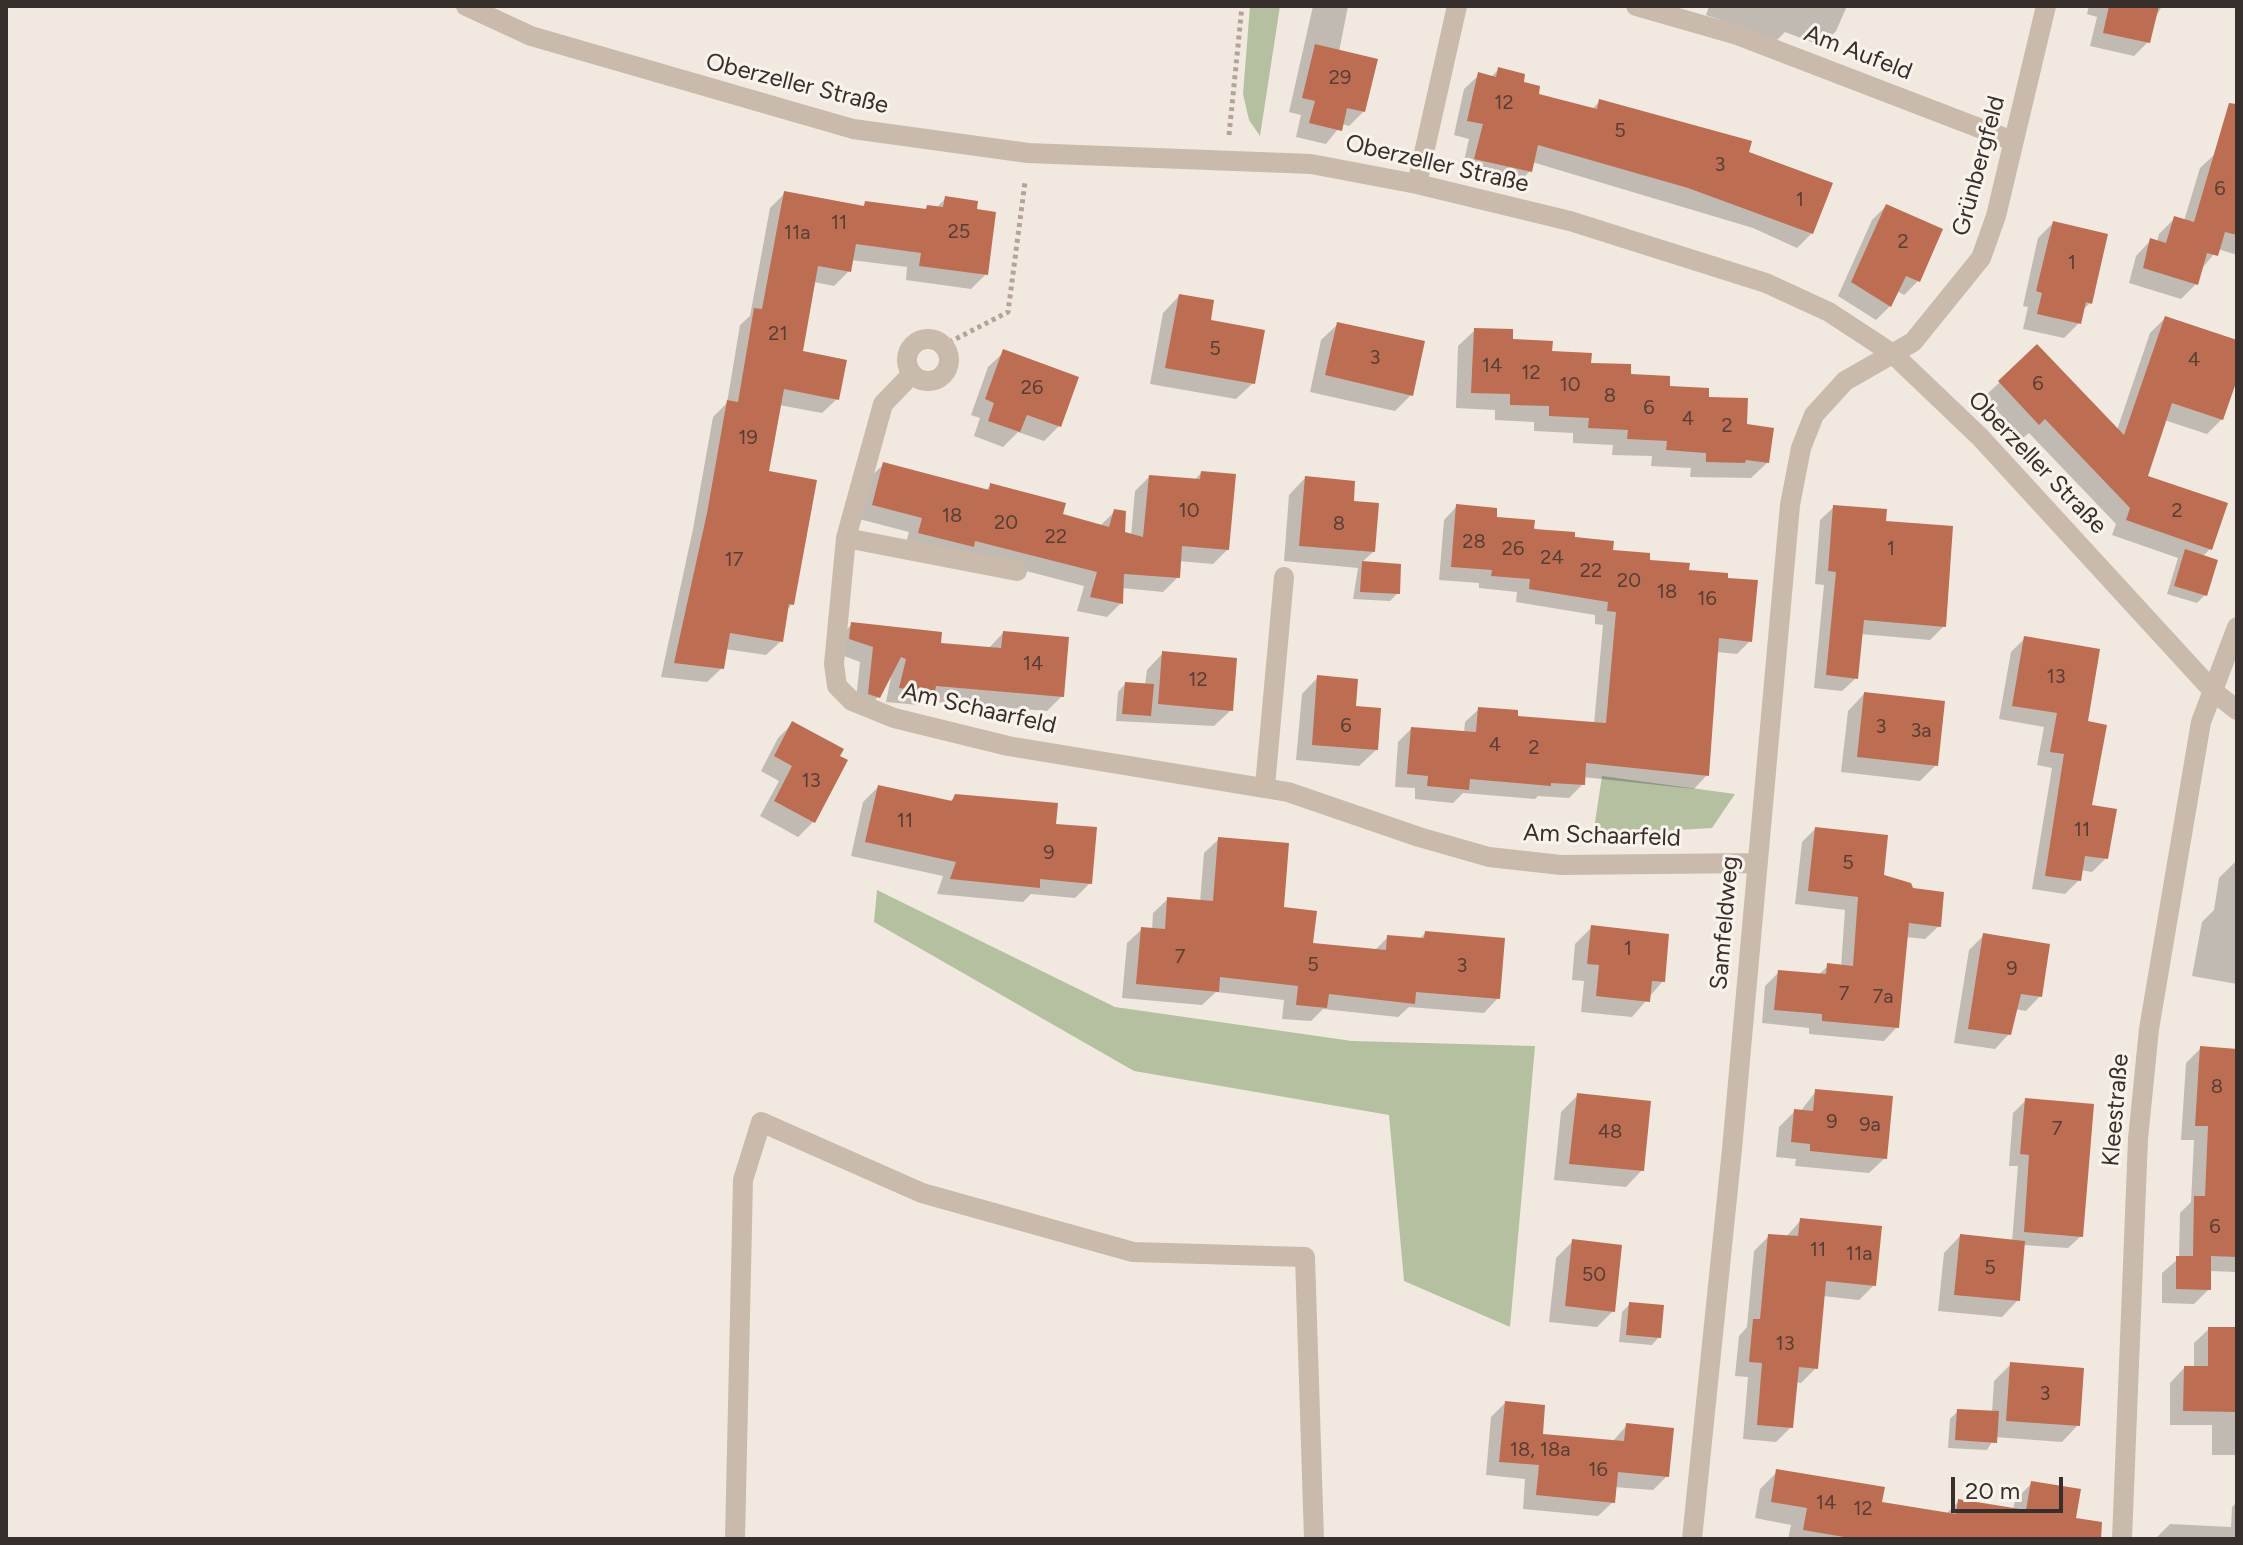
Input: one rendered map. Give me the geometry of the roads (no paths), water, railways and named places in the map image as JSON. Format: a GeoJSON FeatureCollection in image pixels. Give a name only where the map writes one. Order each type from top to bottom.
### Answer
{"type":"FeatureCollection","features":[{"type":"Feature","properties":{"kind":"street","name":"Oberzeller Straße"},"geometry":{"type":"LineString","coordinates":[[466,6],[531,36],[853,129],[1028,153],[1311,164],[1417,184],[1570,221],[1766,283],[1829,312],[1893,354],[1980,437],[2214,692],[2237,710]]}},
{"type":"Feature","properties":{"kind":"street"},"geometry":{"type":"LineString","coordinates":[[1417,184],[1457,6]]}},
{"type":"Feature","properties":{"kind":"street","name":"Am Aufeld"},"geometry":{"type":"LineString","coordinates":[[1636,6],[1737,35],[2013,141]]}},
{"type":"Feature","properties":{"kind":"street","name":"Grünbergfeld"},"geometry":{"type":"LineString","coordinates":[[1893,354],[1913,342],[1981,258],[1996,216],[2046,6]]}},
{"type":"Feature","properties":{"kind":"street","name":"Am Schaarfeld"},"geometry":{"type":"LineString","coordinates":[[926,339],[942,346],[949,363],[943,375],[931,381],[912,374],[907,362],[914,345],[926,339]]}},
{"type":"Feature","properties":{"kind":"street","name":"Samfeldweg"},"geometry":{"type":"LineString","coordinates":[[1692,1539],[1732,1149],[1790,505],[1801,448],[1814,415],[1845,381],[1893,354]]}},
{"type":"Feature","properties":{"kind":"street","name":"Am Schaarfeld"},"geometry":{"type":"LineString","coordinates":[[912,374],[883,404],[846,538],[834,664],[837,686],[852,701],[894,718],[1008,746],[1265,786],[1489,857],[1561,865],[1756,863]]}},
{"type":"Feature","properties":{"kind":"street"},"geometry":{"type":"LineString","coordinates":[[846,538],[1017,571]]}},
{"type":"Feature","properties":{"kind":"street"},"geometry":{"type":"LineString","coordinates":[[1265,786],[1284,577]]}},
{"type":"Feature","properties":{"kind":"street","name":"Kleestraße"},"geometry":{"type":"LineString","coordinates":[[2122,1539],[2138,1153],[2149,1029],[2201,722],[2237,627]]}},
{"type":"Feature","properties":{"kind":"street"},"geometry":{"type":"LineString","coordinates":[[735,1539],[743,1180],[761,1122],[922,1193],[1133,1252],[1305,1257],[1314,1539]]}}]}
